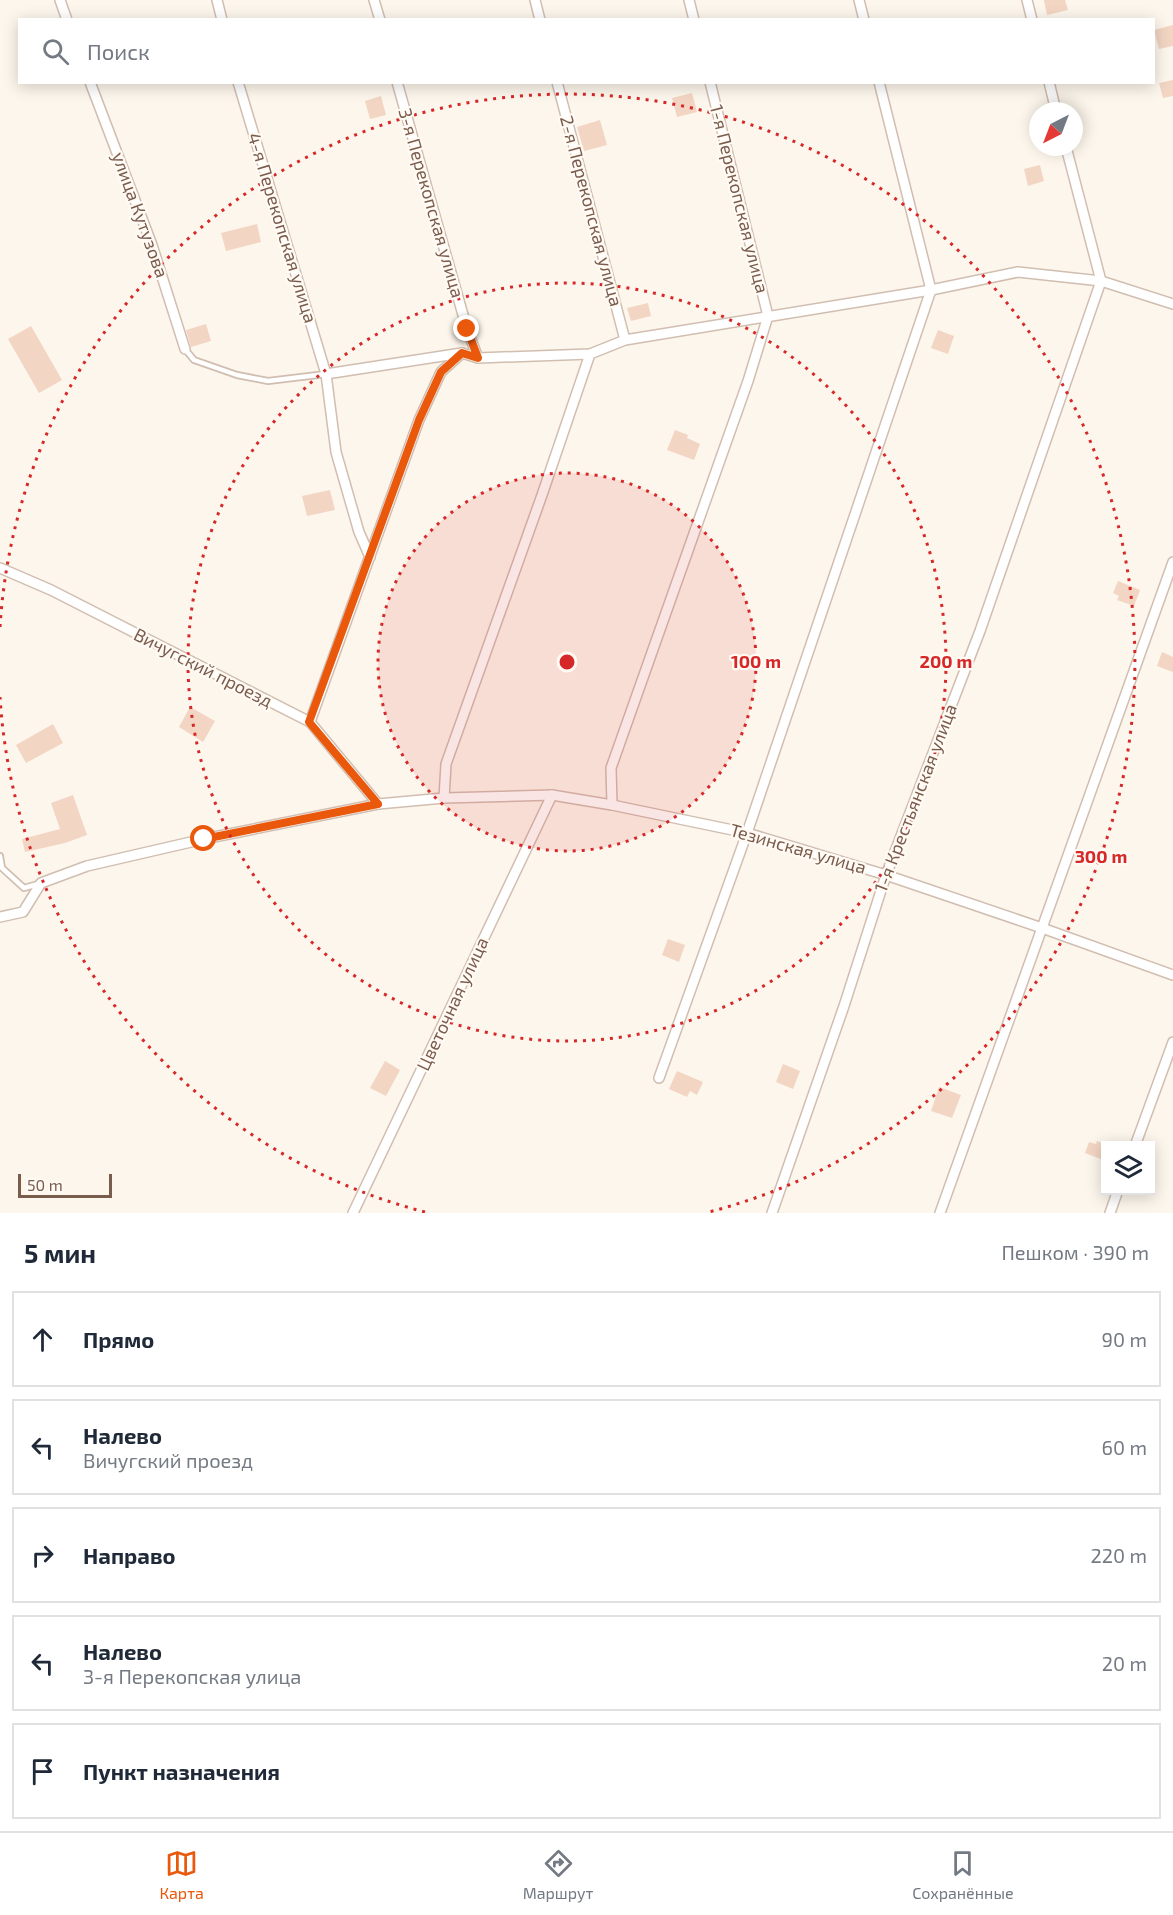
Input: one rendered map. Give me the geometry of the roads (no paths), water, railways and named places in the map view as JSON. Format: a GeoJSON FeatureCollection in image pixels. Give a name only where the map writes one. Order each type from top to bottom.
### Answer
{"type":"FeatureCollection","features":[{"type":"Feature","properties":{"kind":"street"},"geometry":{"type":"LineString","coordinates":[[60,0],[66,18]]}},
{"type":"Feature","properties":{"kind":"street"},"geometry":{"type":"LineString","coordinates":[[217,0],[222,18]]}},
{"type":"Feature","properties":{"kind":"street"},"geometry":{"type":"LineString","coordinates":[[374,0],[379,18]]}},
{"type":"Feature","properties":{"kind":"street"},"geometry":{"type":"LineString","coordinates":[[535,0],[540,18]]}},
{"type":"Feature","properties":{"kind":"street"},"geometry":{"type":"LineString","coordinates":[[689,0],[694,18]]}},
{"type":"Feature","properties":{"kind":"street"},"geometry":{"type":"LineString","coordinates":[[859,0],[864,18]]}},
{"type":"Feature","properties":{"kind":"street"},"geometry":{"type":"LineString","coordinates":[[1027,0],[1032,18]]}},
{"type":"Feature","properties":{"kind":"street","name":"улица Кутузова"},"geometry":{"type":"LineString","coordinates":[[91,84],[152,245],[185,349]]}},
{"type":"Feature","properties":{"kind":"street","name":"4-я Перекопская улица"},"geometry":{"type":"LineString","coordinates":[[239,84],[326,374],[336,452],[359,532],[370,556]]}},
{"type":"Feature","properties":{"kind":"street","name":"3-я Перекопская улица"},"geometry":{"type":"LineString","coordinates":[[398,84],[467,329],[478,358]]}},
{"type":"Feature","properties":{"kind":"street","name":"2-я Перекопская улица"},"geometry":{"type":"LineString","coordinates":[[558,84],[625,340]]}},
{"type":"Feature","properties":{"kind":"street","name":"1-я Перекопская улица"},"geometry":{"type":"LineString","coordinates":[[710,84],[768,316]]}},
{"type":"Feature","properties":{"kind":"street"},"geometry":{"type":"LineString","coordinates":[[659,1078],[747,833],[931,290],[880,84]]}},
{"type":"Feature","properties":{"kind":"street"},"geometry":{"type":"LineString","coordinates":[[1049,84],[1054,102]]}},
{"type":"Feature","properties":{"kind":"street"},"geometry":{"type":"LineString","coordinates":[[1068,156],[1101,281]]}},
{"type":"Feature","properties":{"kind":"street"},"geometry":{"type":"LineString","coordinates":[[326,374],[462,353],[478,358],[590,354],[625,340],[931,290],[1018,272],[1101,281],[1173,304]]}},
{"type":"Feature","properties":{"kind":"street","name":"1-я Крестьянская улица"},"geometry":{"type":"LineString","coordinates":[[771,1213],[844,1006],[886,875],[980,631],[1101,281]]}},
{"type":"Feature","properties":{"kind":"street"},"geometry":{"type":"LineString","coordinates":[[612,805],[611,768],[748,381],[768,316]]}},
{"type":"Feature","properties":{"kind":"street"},"geometry":{"type":"LineString","coordinates":[[309,722],[419,420],[441,372],[462,353]]}},
{"type":"Feature","properties":{"kind":"street"},"geometry":{"type":"LineString","coordinates":[[444,798],[446,764],[590,354]]}},
{"type":"Feature","properties":{"kind":"street"},"geometry":{"type":"LineString","coordinates":[[940,1213],[1173,562]]}},
{"type":"Feature","properties":{"kind":"street","name":"Вичугский проезд"},"geometry":{"type":"LineString","coordinates":[[0,568],[51,590],[309,722],[378,804]]}},
{"type":"Feature","properties":{"kind":"street","name":"Тезинская улица"},"geometry":{"type":"LineString","coordinates":[[40,883],[87,866],[378,804],[444,798],[552,795],[747,833],[886,875],[1173,975]]}},
{"type":"Feature","properties":{"kind":"street","name":"Цветочная улица"},"geometry":{"type":"LineString","coordinates":[[353,1213],[552,795]]}},
{"type":"Feature","properties":{"kind":"street"},"geometry":{"type":"LineString","coordinates":[[0,917],[23,912],[40,883]]}},
{"type":"Feature","properties":{"kind":"street"},"geometry":{"type":"LineString","coordinates":[[1137,1141],[1173,1042]]}},
{"type":"Feature","properties":{"kind":"street"},"geometry":{"type":"LineString","coordinates":[[1110,1213],[1117,1195]]}},
{"type":"Feature","properties":{"kind":"lane"},"geometry":{"type":"LineString","coordinates":[[185,349],[194,360],[237,375],[268,381],[326,374]]}},
{"type":"Feature","properties":{"kind":"lane"},"geometry":{"type":"LineString","coordinates":[[0,856],[2,868],[24,888],[40,883]]}}]}
